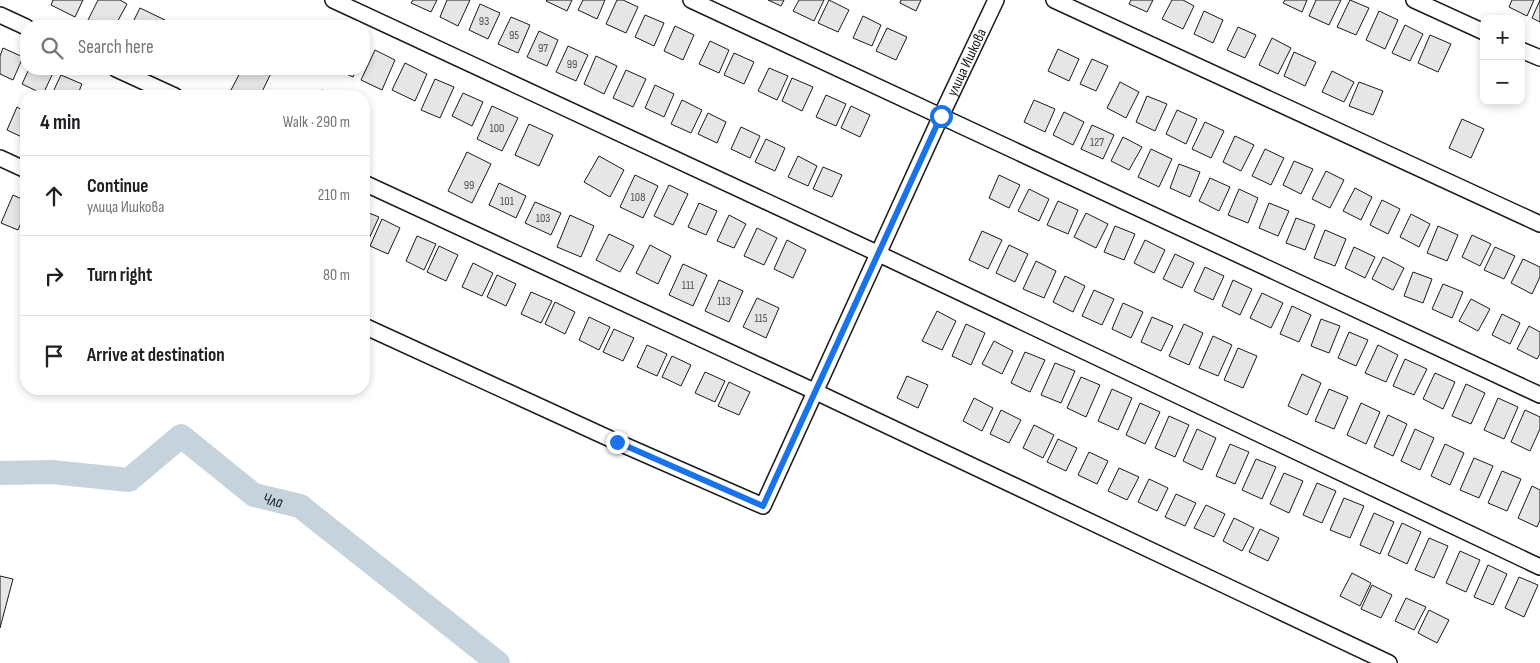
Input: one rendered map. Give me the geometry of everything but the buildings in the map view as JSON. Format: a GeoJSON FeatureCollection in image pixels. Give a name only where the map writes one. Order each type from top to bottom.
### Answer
{"type":"FeatureCollection","features":[{"type":"Feature","properties":{"kind":"street"},"geometry":{"type":"LineString","coordinates":[[333,0],[879,254],[1540,567]]}},
{"type":"Feature","properties":{"kind":"street"},"geometry":{"type":"LineString","coordinates":[[691,0],[1540,395]]}},
{"type":"Feature","properties":{"kind":"street","name":"улица Ишкова"},"geometry":{"type":"LineString","coordinates":[[370,329],[617,442],[763,506],[814,391],[996,0]]}},
{"type":"Feature","properties":{"kind":"street"},"geometry":{"type":"LineString","coordinates":[[1054,0],[1540,224]]}},
{"type":"Feature","properties":{"kind":"street"},"geometry":{"type":"LineString","coordinates":[[1414,0],[1480,30]]}},
{"type":"Feature","properties":{"kind":"street"},"geometry":{"type":"LineString","coordinates":[[0,15],[20,24]]}},
{"type":"Feature","properties":{"kind":"street"},"geometry":{"type":"LineString","coordinates":[[1525,52],[1540,58]]}},
{"type":"Feature","properties":{"kind":"street"},"geometry":{"type":"LineString","coordinates":[[129,75],[162,90]]}},
{"type":"Feature","properties":{"kind":"street"},"geometry":{"type":"LineString","coordinates":[[0,158],[20,167]]}},
{"type":"Feature","properties":{"kind":"street"},"geometry":{"type":"LineString","coordinates":[[370,186],[814,391],[1389,663]]}},
{"type":"Feature","properties":{"kind":"waterway","name":"Чла"},"geometry":{"type":"LineString","coordinates":[[0,473],[52,472],[129,480],[181,436],[254,495],[300,506],[498,663]]}},
{"type":"Feature","properties":{"kind":"route"},"geometry":{"type":"LineString","coordinates":[[617,442],[763,506],[941,116]]}}]}
